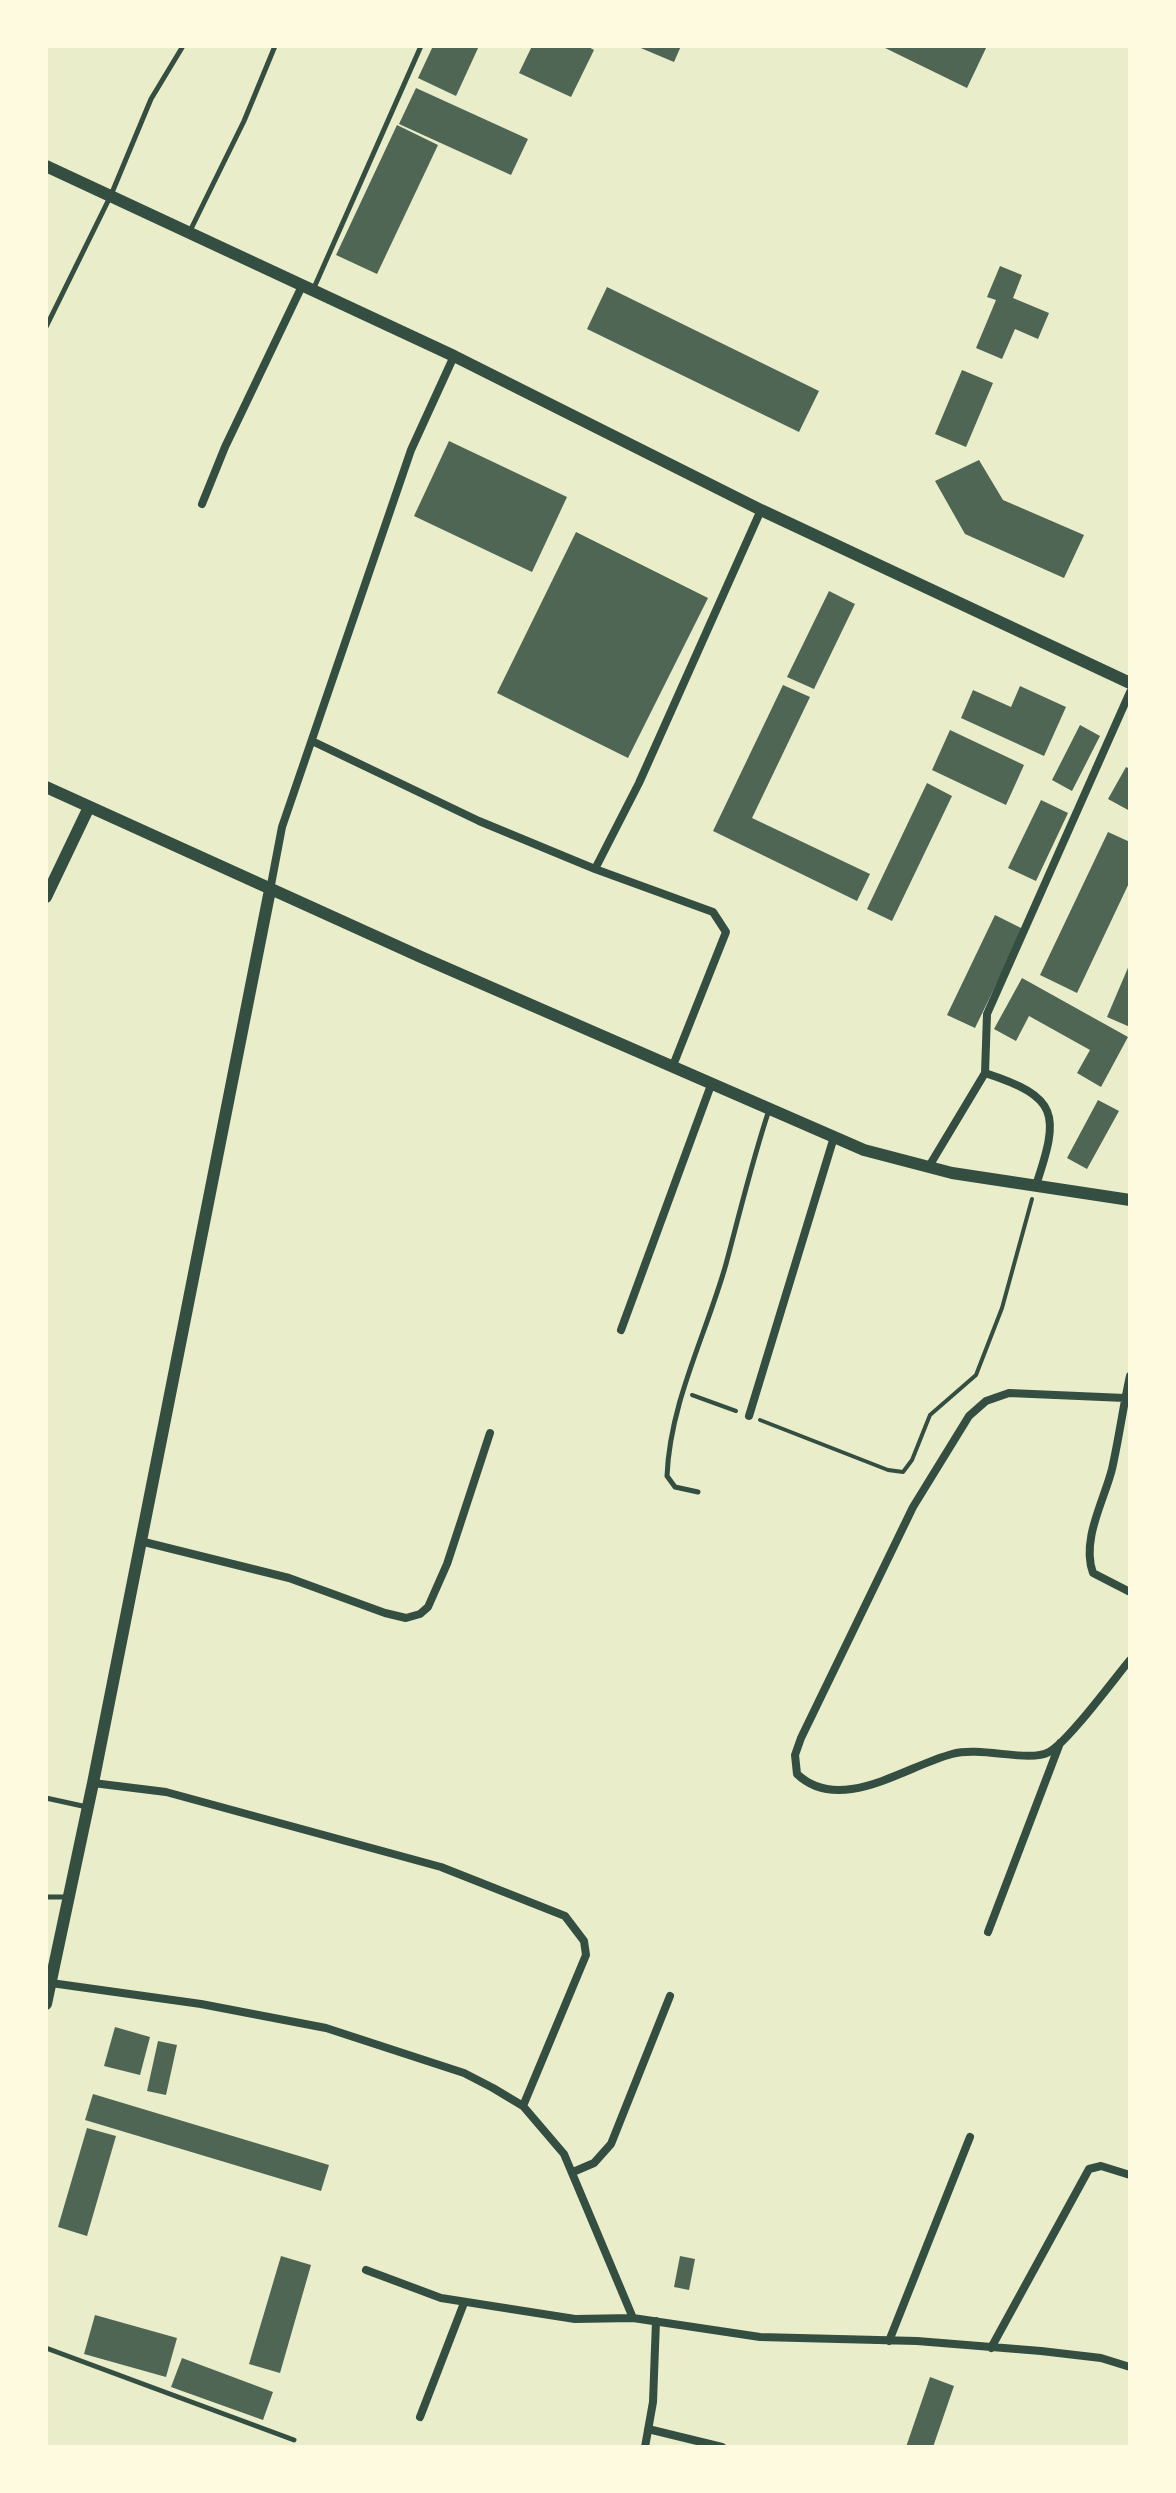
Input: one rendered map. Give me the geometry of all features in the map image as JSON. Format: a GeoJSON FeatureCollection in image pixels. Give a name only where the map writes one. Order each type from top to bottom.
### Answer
{"type":"FeatureCollection","features":[{"type":"Feature","properties":{"kind":"street"},"geometry":{"type":"LineString","coordinates":[[46,166],[454,356],[761,510],[1130,683]]}},
{"type":"Feature","properties":{"kind":"street"},"geometry":{"type":"LineString","coordinates":[[202,504],[225,447],[308,288]]}},
{"type":"Feature","properties":{"kind":"street"},"geometry":{"type":"LineString","coordinates":[[46,2004],[93,1783],[282,827],[411,450],[454,356]]}},
{"type":"Feature","properties":{"kind":"street"},"geometry":{"type":"LineString","coordinates":[[595,869],[639,783],[761,510]]}},
{"type":"Feature","properties":{"kind":"street"},"geometry":{"type":"LineString","coordinates":[[928,1168],[985,1073],[987,1014],[1130,692]]}},
{"type":"Feature","properties":{"kind":"street"},"geometry":{"type":"LineString","coordinates":[[312,741],[479,821],[595,869],[713,912],[726,932],[672,1068]]}},
{"type":"Feature","properties":{"kind":"street"},"geometry":{"type":"LineString","coordinates":[[46,787],[672,1068],[877,1154],[928,1168],[1130,1200]]}},
{"type":"Feature","properties":{"kind":"street"},"geometry":{"type":"LineString","coordinates":[[46,897],[89,807]]}},
{"type":"Feature","properties":{"kind":"street"},"geometry":{"type":"LineString","coordinates":[[985,1073],[1020,1084],[1041,1097],[1051,1122],[1050,1144],[1036,1185]]}},
{"type":"Feature","properties":{"kind":"street"},"geometry":{"type":"LineString","coordinates":[[621,1330],[711,1085]]}},
{"type":"Feature","properties":{"kind":"street"},"geometry":{"type":"LineString","coordinates":[[749,1416],[834,1137]]}},
{"type":"Feature","properties":{"kind":"street"},"geometry":{"type":"LineString","coordinates":[[1130,1376],[1112,1470],[1088,1560],[1093,1573],[1130,1592]]}},
{"type":"Feature","properties":{"kind":"street"},"geometry":{"type":"LineString","coordinates":[[1061,1743],[1035,1758],[986,1750],[952,1754],[917,1769],[844,1790],[807,1784],[797,1774],[795,1755],[913,1507],[969,1416],[986,1401],[1009,1393],[1125,1398]]}},
{"type":"Feature","properties":{"kind":"street"},"geometry":{"type":"LineString","coordinates":[[140,1541],[289,1578],[385,1613],[406,1618],[420,1614],[428,1607],[447,1564],[490,1433]]}},
{"type":"Feature","properties":{"kind":"street"},"geometry":{"type":"LineString","coordinates":[[988,1932],[1061,1743],[1130,1660]]}},
{"type":"Feature","properties":{"kind":"street"},"geometry":{"type":"LineString","coordinates":[[93,1783],[166,1792],[355,1846],[401,1855],[441,1867],[565,1916],[584,1941],[586,1955],[523,2106]]}},
{"type":"Feature","properties":{"kind":"street"},"geometry":{"type":"LineString","coordinates":[[51,1983],[201,2004],[326,2028],[464,2073],[523,2106],[557,2145],[573,2172],[614,2280],[633,2318]]}},
{"type":"Feature","properties":{"kind":"street"},"geometry":{"type":"LineString","coordinates":[[573,2172],[594,2163],[611,2144],[670,1996]]}},
{"type":"Feature","properties":{"kind":"street"},"geometry":{"type":"LineString","coordinates":[[889,2341],[970,2137]]}},
{"type":"Feature","properties":{"kind":"street"},"geometry":{"type":"LineString","coordinates":[[991,2348],[1089,2169],[1101,2166],[1130,2175]]}},
{"type":"Feature","properties":{"kind":"street"},"geometry":{"type":"LineString","coordinates":[[366,2270],[412,2289],[464,2303],[575,2319],[633,2318],[760,2337],[991,2348],[1101,2358],[1130,2367]]}},
{"type":"Feature","properties":{"kind":"street"},"geometry":{"type":"LineString","coordinates":[[420,2417],[464,2303]]}},
{"type":"Feature","properties":{"kind":"street"},"geometry":{"type":"LineString","coordinates":[[645,2447],[656,2321]]}},
{"type":"Feature","properties":{"kind":"street"},"geometry":{"type":"LineString","coordinates":[[648,2429],[722,2447]]}},
{"type":"Feature","properties":{"kind":"lane"},"geometry":{"type":"LineString","coordinates":[[46,327],[111,195],[151,99],[183,46]]}},
{"type":"Feature","properties":{"kind":"lane"},"geometry":{"type":"LineString","coordinates":[[190,232],[244,121],[275,46]]}},
{"type":"Feature","properties":{"kind":"lane"},"geometry":{"type":"LineString","coordinates":[[308,288],[421,46]]}},
{"type":"Feature","properties":{"kind":"lane"},"geometry":{"type":"LineString","coordinates":[[698,1492],[675,1487],[667,1476],[675,1414],[726,1264],[750,1165],[769,1109]]}},
{"type":"Feature","properties":{"kind":"lane"},"geometry":{"type":"LineString","coordinates":[[46,1798],[88,1807]]}},
{"type":"Feature","properties":{"kind":"lane"},"geometry":{"type":"LineString","coordinates":[[46,1897],[69,1897]]}},
{"type":"Feature","properties":{"kind":"lane"},"geometry":{"type":"LineString","coordinates":[[46,2348],[294,2440]]}},
{"type":"Feature","properties":{"kind":"path"},"geometry":{"type":"LineString","coordinates":[[683,1392],[888,1470],[903,1472],[912,1460],[930,1415],[976,1375],[1002,1308],[1036,1185]]}},
{"type":"Feature","properties":{"kind":"building"},"geometry":{"type":"Polygon","coordinates":[[[433,46],[479,46],[456,96],[418,78],[433,46]]]}},
{"type":"Feature","properties":{"kind":"building"},"geometry":{"type":"Polygon","coordinates":[[[532,46],[587,46],[594,50],[571,97],[519,73],[532,46]]]}},
{"type":"Feature","properties":{"kind":"building"},"geometry":{"type":"Polygon","coordinates":[[[636,46],[681,46],[674,62],[636,46]]]}},
{"type":"Feature","properties":{"kind":"building"},"geometry":{"type":"Polygon","coordinates":[[[881,46],[987,46],[967,88],[881,46]]]}},
{"type":"Feature","properties":{"kind":"building"},"geometry":{"type":"Polygon","coordinates":[[[416,88],[528,139],[511,175],[399,124],[416,88]]]}},
{"type":"Feature","properties":{"kind":"building"},"geometry":{"type":"Polygon","coordinates":[[[397,125],[438,145],[377,274],[336,255],[397,125]]]}},
{"type":"Feature","properties":{"kind":"building"},"geometry":{"type":"Polygon","coordinates":[[[1000,266],[1022,275],[1013,298],[1049,313],[1038,339],[1015,329],[1002,359],[976,348],[996,300],[987,297],[1000,266]]]}},
{"type":"Feature","properties":{"kind":"building"},"geometry":{"type":"Polygon","coordinates":[[[607,287],[819,391],[799,432],[587,329],[607,287]]]}},
{"type":"Feature","properties":{"kind":"building"},"geometry":{"type":"Polygon","coordinates":[[[962,370],[993,383],[966,447],[935,434],[962,370]]]}},
{"type":"Feature","properties":{"kind":"building"},"geometry":{"type":"Polygon","coordinates":[[[449,441],[567,497],[532,572],[414,516],[449,441]]]}},
{"type":"Feature","properties":{"kind":"building"},"geometry":{"type":"Polygon","coordinates":[[[979,460],[1003,500],[1084,535],[1064,578],[965,534],[935,481],[979,460]]]}},
{"type":"Feature","properties":{"kind":"building"},"geometry":{"type":"Polygon","coordinates":[[[576,532],[708,598],[628,758],[497,693],[576,532]]]}},
{"type":"Feature","properties":{"kind":"building"},"geometry":{"type":"Polygon","coordinates":[[[829,591],[855,604],[814,689],[787,677],[829,591]]]}},
{"type":"Feature","properties":{"kind":"building"},"geometry":{"type":"Polygon","coordinates":[[[783,685],[810,697],[752,818],[870,874],[857,901],[713,831],[783,685]]]}},
{"type":"Feature","properties":{"kind":"building"},"geometry":{"type":"Polygon","coordinates":[[[1020,686],[1066,707],[1044,756],[961,718],[973,690],[1011,707],[1020,686]]]}},
{"type":"Feature","properties":{"kind":"building"},"geometry":{"type":"Polygon","coordinates":[[[1080,725],[1100,736],[1072,791],[1052,780],[1080,725]]]}},
{"type":"Feature","properties":{"kind":"building"},"geometry":{"type":"Polygon","coordinates":[[[950,730],[1024,765],[1006,805],[932,770],[950,730]]]}},
{"type":"Feature","properties":{"kind":"building"},"geometry":{"type":"Polygon","coordinates":[[[1126,767],[1130,769],[1130,811],[1108,799],[1126,767]]]}},
{"type":"Feature","properties":{"kind":"building"},"geometry":{"type":"Polygon","coordinates":[[[927,783],[952,796],[892,921],[867,909],[927,783]]]}},
{"type":"Feature","properties":{"kind":"building"},"geometry":{"type":"Polygon","coordinates":[[[1041,800],[1068,813],[1036,881],[1008,868],[1041,800]]]}},
{"type":"Feature","properties":{"kind":"building"},"geometry":{"type":"Polygon","coordinates":[[[1108,832],[1130,842],[1130,881],[1077,993],[1040,975],[1108,832]]]}},
{"type":"Feature","properties":{"kind":"building"},"geometry":{"type":"Polygon","coordinates":[[[995,915],[1023,929],[975,1028],[947,1015],[995,915]]]}},
{"type":"Feature","properties":{"kind":"building"},"geometry":{"type":"Polygon","coordinates":[[[1130,963],[1130,1027],[1107,1017],[1130,963]]]}},
{"type":"Feature","properties":{"kind":"building"},"geometry":{"type":"Polygon","coordinates":[[[1022,978],[1128,1037],[1101,1087],[1077,1073],[1090,1050],[1029,1016],[1016,1041],[994,1029],[1022,978]]]}},
{"type":"Feature","properties":{"kind":"building"},"geometry":{"type":"Polygon","coordinates":[[[1098,1100],[1119,1111],[1087,1169],[1067,1158],[1098,1100]]]}},
{"type":"Feature","properties":{"kind":"building"},"geometry":{"type":"Polygon","coordinates":[[[115,2027],[150,2037],[140,2075],[104,2066],[115,2027]]]}},
{"type":"Feature","properties":{"kind":"building"},"geometry":{"type":"Polygon","coordinates":[[[158,2041],[177,2045],[166,2095],[147,2091],[158,2041]]]}},
{"type":"Feature","properties":{"kind":"building"},"geometry":{"type":"Polygon","coordinates":[[[93,2094],[329,2165],[321,2191],[85,2120],[93,2094]]]}},
{"type":"Feature","properties":{"kind":"building"},"geometry":{"type":"Polygon","coordinates":[[[87,2128],[116,2136],[87,2236],[58,2227],[87,2128]]]}},
{"type":"Feature","properties":{"kind":"building"},"geometry":{"type":"Polygon","coordinates":[[[281,2256],[311,2265],[280,2373],[249,2364],[281,2256]]]}},
{"type":"Feature","properties":{"kind":"building"},"geometry":{"type":"Polygon","coordinates":[[[680,2256],[695,2259],[689,2290],[674,2287],[680,2256]]]}},
{"type":"Feature","properties":{"kind":"building"},"geometry":{"type":"Polygon","coordinates":[[[95,2315],[177,2338],[166,2377],[84,2354],[95,2315]]]}},
{"type":"Feature","properties":{"kind":"building"},"geometry":{"type":"Polygon","coordinates":[[[182,2358],[273,2392],[263,2420],[171,2387],[182,2358]]]}},
{"type":"Feature","properties":{"kind":"building"},"geometry":{"type":"Polygon","coordinates":[[[930,2377],[954,2386],[933,2447],[906,2447],[930,2377]]]}}]}
